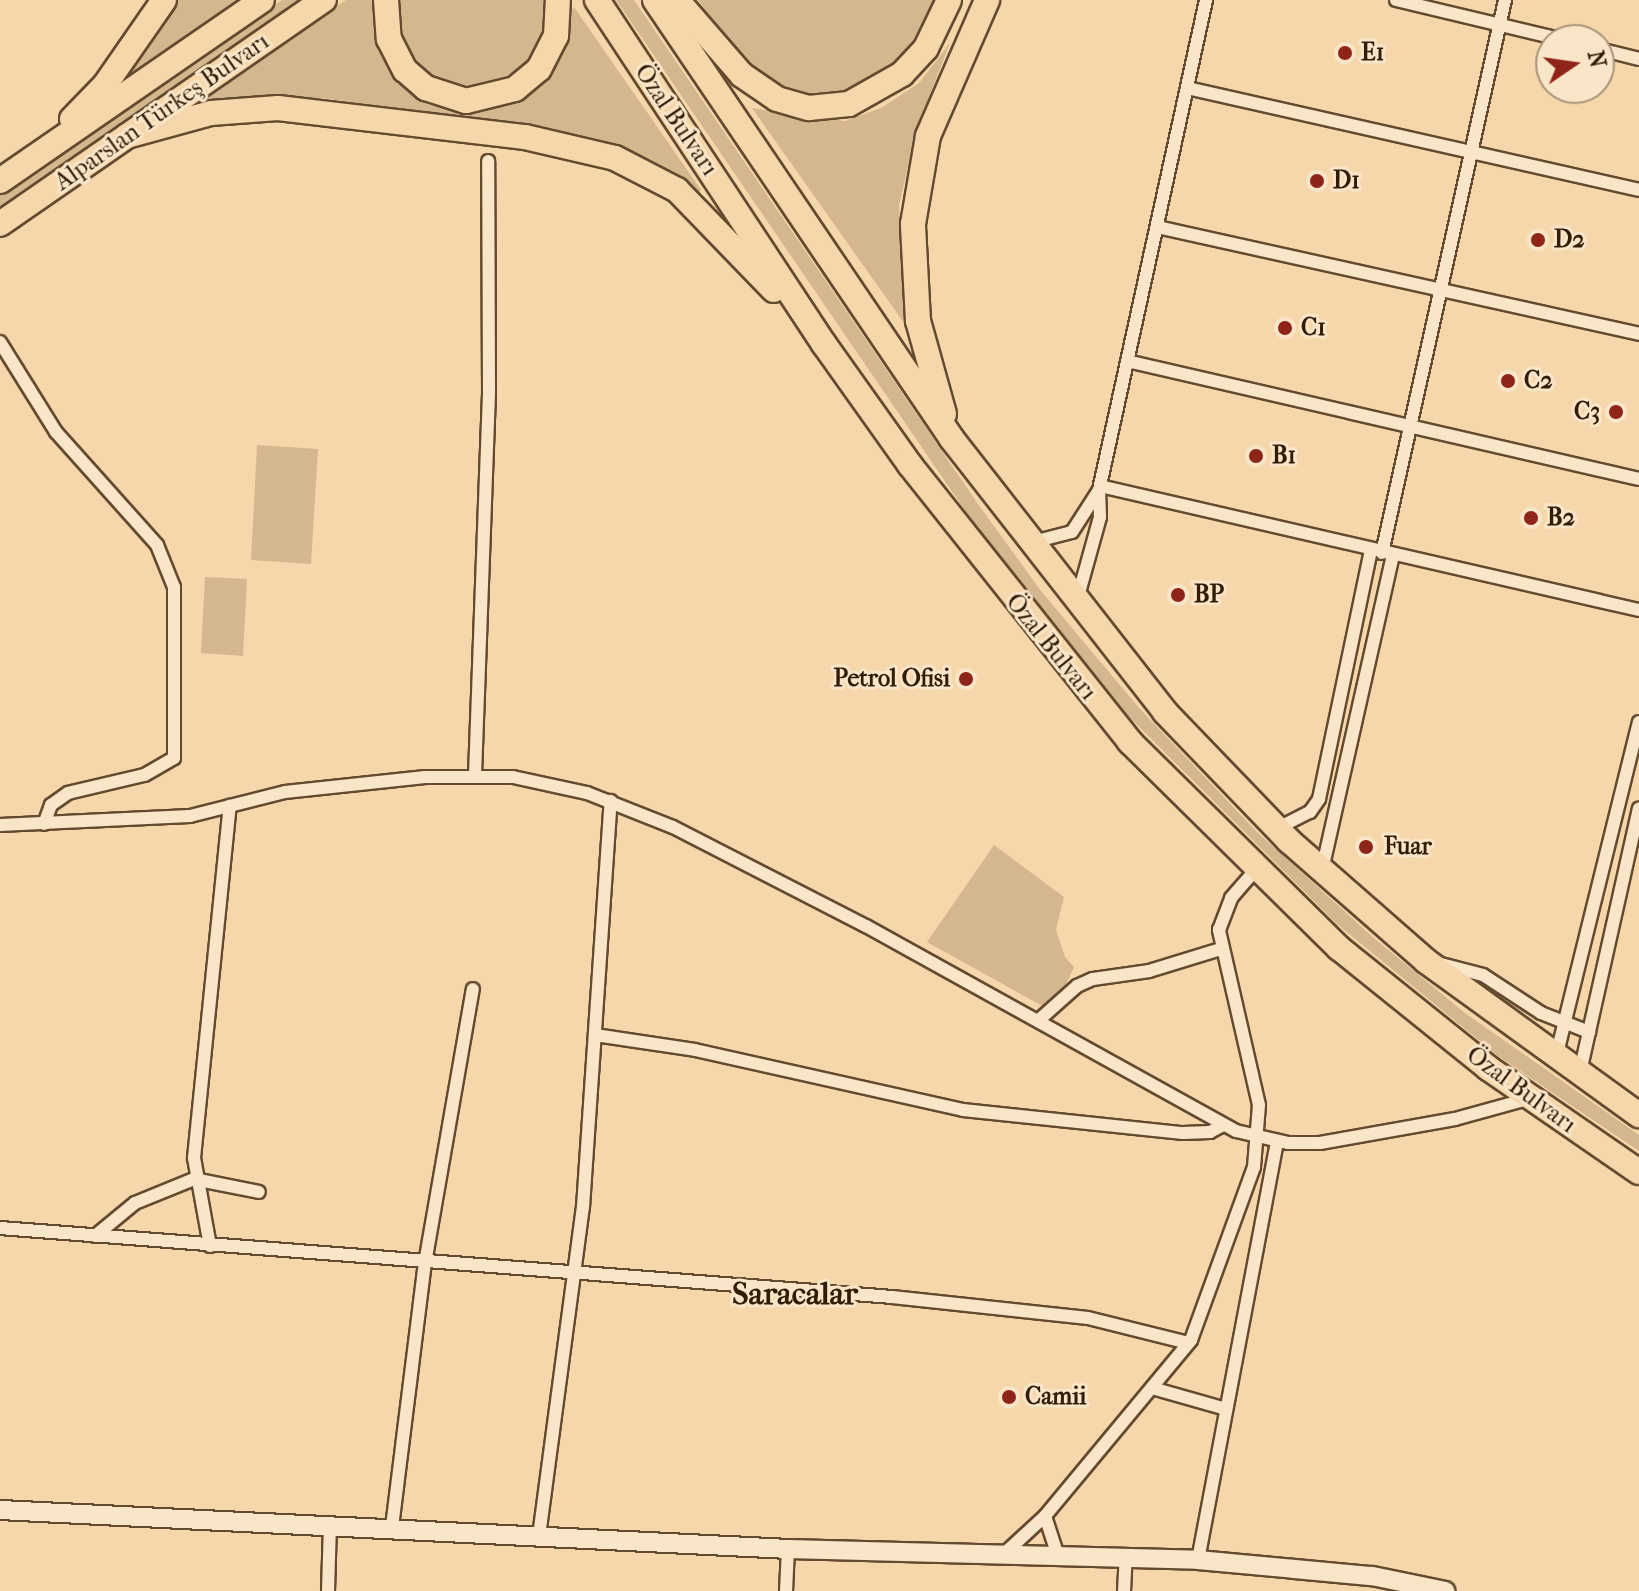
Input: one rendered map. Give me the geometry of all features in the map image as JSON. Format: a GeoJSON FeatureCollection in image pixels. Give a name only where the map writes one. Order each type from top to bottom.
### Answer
{"type":"FeatureCollection","features":[{"type":"Feature","properties":{"kind":"highway"},"geometry":{"type":"LineString","coordinates":[[38,156],[105,85],[164,0]]}},
{"type":"Feature","properties":{"kind":"highway","name":"Alparslan Türkeş Bulvarı"},"geometry":{"type":"LineString","coordinates":[[0,181],[262,0]]}},
{"type":"Feature","properties":{"kind":"highway","name":"Alparslan Türkeş Bulvarı"},"geometry":{"type":"LineString","coordinates":[[0,224],[324,0]]}},
{"type":"Feature","properties":{"kind":"highway"},"geometry":{"type":"LineString","coordinates":[[386,0],[389,39],[405,70],[426,88],[466,101],[515,89],[539,69],[556,36],[558,0]]}},
{"type":"Feature","properties":{"kind":"highway","name":"Özal Bulvarı"},"geometry":{"type":"LineString","coordinates":[[597,0],[824,344],[1015,603],[1093,700],[1255,870],[1408,1007],[1531,1098],[1639,1172]]}},
{"type":"Feature","properties":{"kind":"highway","name":"Özal Bulvarı"},"geometry":{"type":"LineString","coordinates":[[655,0],[952,439],[1076,603],[1165,712],[1276,829],[1426,961],[1556,1059],[1639,1115]]}},
{"type":"Feature","properties":{"kind":"highway"},"geometry":{"type":"LineString","coordinates":[[677,0],[742,75],[777,99],[809,108],[849,104],[902,74],[926,48],[949,0]]}},
{"type":"Feature","properties":{"kind":"highway"},"geometry":{"type":"LineString","coordinates":[[952,439],[918,321],[913,224],[928,136],[987,0]]}},
{"type":"Feature","properties":{"kind":"highway"},"geometry":{"type":"LineString","coordinates":[[127,136],[211,113],[278,108],[525,137],[615,158],[653,174],[703,212],[824,344]]}},
{"type":"Feature","properties":{"kind":"street"},"geometry":{"type":"LineString","coordinates":[[1076,603],[1100,517],[1100,488],[1206,0]]}},
{"type":"Feature","properties":{"kind":"street"},"geometry":{"type":"LineString","coordinates":[[1396,0],[1535,33]]}},
{"type":"Feature","properties":{"kind":"street"},"geometry":{"type":"LineString","coordinates":[[1322,870],[1382,553],[1505,0]]}},
{"type":"Feature","properties":{"kind":"street"},"geometry":{"type":"LineString","coordinates":[[1615,53],[1639,59]]}},
{"type":"Feature","properties":{"kind":"street"},"geometry":{"type":"LineString","coordinates":[[1187,88],[1639,190]]}},
{"type":"Feature","properties":{"kind":"street"},"geometry":{"type":"LineString","coordinates":[[475,775],[489,391],[488,161]]}},
{"type":"Feature","properties":{"kind":"street"},"geometry":{"type":"LineString","coordinates":[[1157,227],[1639,334]]}},
{"type":"Feature","properties":{"kind":"street"},"geometry":{"type":"LineString","coordinates":[[0,342],[56,432],[157,545],[174,587],[174,758],[144,775],[68,793],[51,805],[44,824]]}},
{"type":"Feature","properties":{"kind":"street"},"geometry":{"type":"LineString","coordinates":[[1127,361],[1639,479]]}},
{"type":"Feature","properties":{"kind":"street"},"geometry":{"type":"LineString","coordinates":[[1031,543],[1072,532],[1100,488]]}},
{"type":"Feature","properties":{"kind":"street"},"geometry":{"type":"LineString","coordinates":[[1100,488],[1639,610]]}},
{"type":"Feature","properties":{"kind":"street"},"geometry":{"type":"LineString","coordinates":[[1276,829],[1310,812],[1319,799],[1382,553]]}},
{"type":"Feature","properties":{"kind":"street"},"geometry":{"type":"LineString","coordinates":[[1556,1059],[1568,1022],[1639,722]]}},
{"type":"Feature","properties":{"kind":"street"},"geometry":{"type":"LineString","coordinates":[[0,825],[190,816],[285,792],[475,775],[547,783],[611,801],[806,895],[1040,1019],[1223,1125],[1258,1137],[1277,1141],[1370,1137],[1531,1098]]}},
{"type":"Feature","properties":{"kind":"street"},"geometry":{"type":"LineString","coordinates":[[539,1536],[576,1275],[611,801]]}},
{"type":"Feature","properties":{"kind":"street"},"geometry":{"type":"LineString","coordinates":[[210,1246],[194,1179],[230,806]]}},
{"type":"Feature","properties":{"kind":"street"},"geometry":{"type":"LineString","coordinates":[[1579,1075],[1639,809]]}},
{"type":"Feature","properties":{"kind":"street"},"geometry":{"type":"LineString","coordinates":[[1005,1553],[1045,1516],[1188,1343],[1225,1255],[1258,1137],[1257,1094],[1221,949],[1224,912],[1255,870]]}},
{"type":"Feature","properties":{"kind":"street"},"geometry":{"type":"LineString","coordinates":[[1040,1019],[1077,986],[1093,979],[1149,971],[1221,949]]}},
{"type":"Feature","properties":{"kind":"street"},"geometry":{"type":"LineString","coordinates":[[1426,961],[1483,975],[1541,1013],[1589,1032]]}},
{"type":"Feature","properties":{"kind":"street"},"geometry":{"type":"LineString","coordinates":[[392,1527],[425,1263],[473,989]]}},
{"type":"Feature","properties":{"kind":"street"},"geometry":{"type":"LineString","coordinates":[[595,1035],[695,1050],[963,1110],[1183,1133],[1210,1132],[1223,1125]]}},
{"type":"Feature","properties":{"kind":"street"},"geometry":{"type":"LineString","coordinates":[[1198,1560],[1277,1141]]}},
{"type":"Feature","properties":{"kind":"street"},"geometry":{"type":"LineString","coordinates":[[95,1236],[135,1203],[194,1179],[259,1192]]}},
{"type":"Feature","properties":{"kind":"street"},"geometry":{"type":"LineString","coordinates":[[0,1228],[1043,1313],[1130,1326],[1188,1343]]}},
{"type":"Feature","properties":{"kind":"street"},"geometry":{"type":"LineString","coordinates":[[1152,1388],[1226,1409]]}},
{"type":"Feature","properties":{"kind":"street"},"geometry":{"type":"LineString","coordinates":[[0,1510],[788,1549],[1198,1560],[1372,1576],[1445,1591]]}},
{"type":"Feature","properties":{"kind":"street"},"geometry":{"type":"LineString","coordinates":[[1045,1516],[1057,1554]]}},
{"type":"Feature","properties":{"kind":"street"},"geometry":{"type":"LineString","coordinates":[[328,1591],[330,1524]]}},
{"type":"Feature","properties":{"kind":"street"},"geometry":{"type":"LineString","coordinates":[[786,1591],[788,1549]]}},
{"type":"Feature","properties":{"kind":"street"},"geometry":{"type":"LineString","coordinates":[[1124,1591],[1126,1558]]}},
{"type":"Feature","properties":{"kind":"shaded area"},"geometry":{"type":"Polygon","coordinates":[[[178,0],[244,0],[120,83],[150,44],[178,0]]]}},
{"type":"Feature","properties":{"kind":"shaded area"},"geometry":{"type":"Polygon","coordinates":[[[282,0],[305,0],[0,211],[0,195],[282,0]]]}},
{"type":"Feature","properties":{"kind":"shaded area"},"geometry":{"type":"Polygon","coordinates":[[[346,0],[378,0],[381,50],[399,82],[429,105],[462,111],[518,98],[574,7],[701,190],[698,194],[611,145],[510,125],[323,98],[264,98],[181,112],[346,0]]]}},
{"type":"Feature","properties":{"kind":"shaded area"},"geometry":{"type":"Polygon","coordinates":[[[396,0],[549,0],[549,23],[531,62],[510,80],[476,92],[442,87],[416,68],[400,43],[396,0]]]}},
{"type":"Feature","properties":{"kind":"shaded area"},"geometry":{"type":"Polygon","coordinates":[[[616,0],[634,0],[978,504],[1041,591],[1140,709],[1257,832],[1375,939],[1465,1013],[1639,1135],[1639,1151],[1498,1056],[1337,924],[1121,709],[979,531],[616,0]]]}},
{"type":"Feature","properties":{"kind":"shaded area"},"geometry":{"type":"Polygon","coordinates":[[[698,0],[935,0],[918,35],[896,63],[838,95],[799,94],[746,68],[698,0]]]}},
{"type":"Feature","properties":{"kind":"shaded area"},"geometry":{"type":"Polygon","coordinates":[[[950,43],[918,125],[899,205],[904,323],[752,108],[845,121],[881,108],[919,83],[950,43]]]}},
{"type":"Feature","properties":{"kind":"shaded area"},"geometry":{"type":"Polygon","coordinates":[[[257,445],[318,449],[311,564],[251,560],[257,445]]]}},
{"type":"Feature","properties":{"kind":"shaded area"},"geometry":{"type":"Polygon","coordinates":[[[205,577],[247,579],[243,656],[201,653],[205,577]]]}},
{"type":"Feature","properties":{"kind":"shaded area"},"geometry":{"type":"Polygon","coordinates":[[[994,845],[1064,897],[1056,930],[1065,957],[1074,967],[1064,989],[1044,1007],[927,942],[994,845]]]}},
{"type":"Feature","properties":{"kind":"place","name":"E1"},"geometry":{"type":"Point","coordinates":[1345,53]}},
{"type":"Feature","properties":{"kind":"place","name":"D1"},"geometry":{"type":"Point","coordinates":[1317,181]}},
{"type":"Feature","properties":{"kind":"place","name":"D2"},"geometry":{"type":"Point","coordinates":[1538,240]}},
{"type":"Feature","properties":{"kind":"place","name":"C1"},"geometry":{"type":"Point","coordinates":[1285,328]}},
{"type":"Feature","properties":{"kind":"place","name":"C2"},"geometry":{"type":"Point","coordinates":[1508,381]}},
{"type":"Feature","properties":{"kind":"place","name":"C3"},"geometry":{"type":"Point","coordinates":[1616,412]}},
{"type":"Feature","properties":{"kind":"place","name":"B1"},"geometry":{"type":"Point","coordinates":[1256,456]}},
{"type":"Feature","properties":{"kind":"place","name":"B2"},"geometry":{"type":"Point","coordinates":[1531,518]}},
{"type":"Feature","properties":{"kind":"place","name":"BP"},"geometry":{"type":"Point","coordinates":[1178,595]}},
{"type":"Feature","properties":{"kind":"place","name":"Petrol Ofisi"},"geometry":{"type":"Point","coordinates":[966,679]}},
{"type":"Feature","properties":{"kind":"place","name":"Fuar"},"geometry":{"type":"Point","coordinates":[1366,847]}},
{"type":"Feature","properties":{"kind":"place","name":"Camii"},"geometry":{"type":"Point","coordinates":[1009,1397]}},
{"type":"Feature","properties":{"kind":"district","name":"Saracalar"},"geometry":{"type":"Point","coordinates":[795,1294]}}]}
